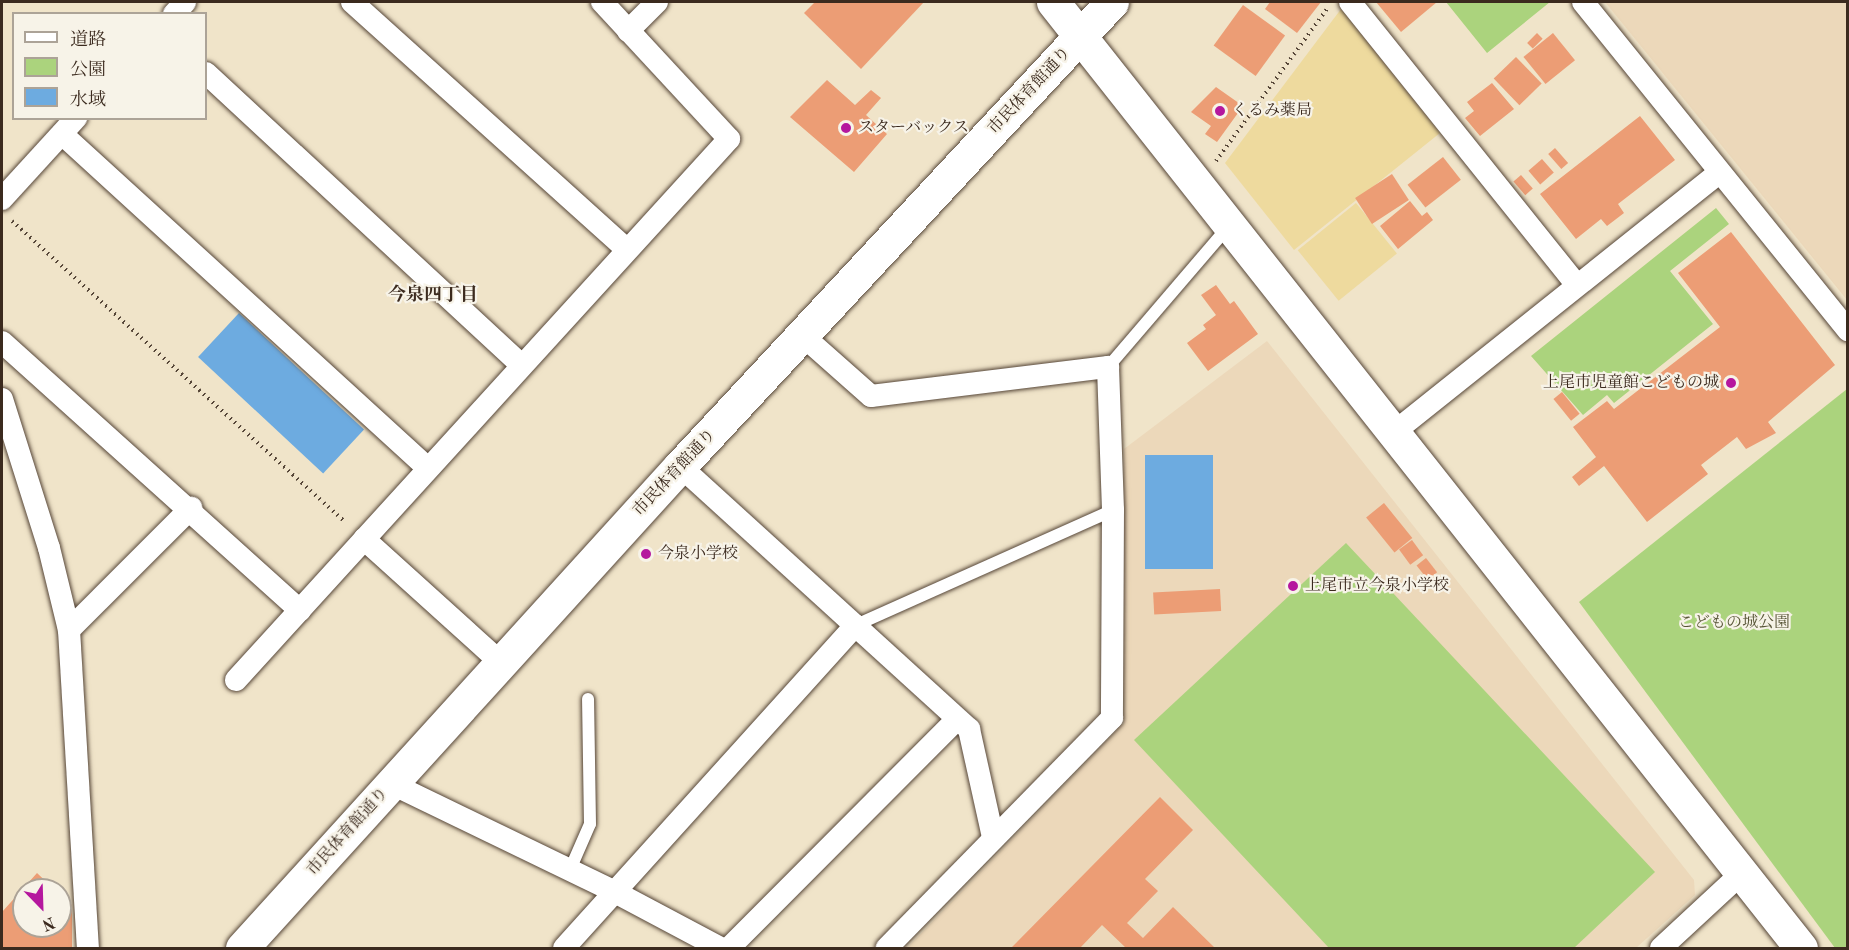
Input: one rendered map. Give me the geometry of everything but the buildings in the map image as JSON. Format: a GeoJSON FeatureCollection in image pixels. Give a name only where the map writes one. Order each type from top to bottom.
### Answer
{"type":"FeatureCollection","features":[{"type":"Feature","properties":{"kind":"street"},"geometry":{"type":"LineString","coordinates":[[352,2],[627,250]]}},
{"type":"Feature","properties":{"kind":"street"},"geometry":{"type":"LineString","coordinates":[[236,680],[729,139],[602,2]]}},
{"type":"Feature","properties":{"kind":"street"},"geometry":{"type":"LineString","coordinates":[[628,31],[657,2]]}},
{"type":"Feature","properties":{"kind":"street"},"geometry":{"type":"LineString","coordinates":[[1053,2],[1801,948]]}},
{"type":"Feature","properties":{"kind":"street","name":"市民体育館通り"},"geometry":{"type":"LineString","coordinates":[[242,948],[680,466],[1112,2]]}},
{"type":"Feature","properties":{"kind":"street"},"geometry":{"type":"LineString","coordinates":[[1350,2],[1576,284]]}},
{"type":"Feature","properties":{"kind":"street"},"geometry":{"type":"LineString","coordinates":[[1583,2],[1848,330]]}},
{"type":"Feature","properties":{"kind":"street"},"geometry":{"type":"LineString","coordinates":[[207,74],[521,365]]}},
{"type":"Feature","properties":{"kind":"street"},"geometry":{"type":"LineString","coordinates":[[3,208],[69,126],[428,468]]}},
{"type":"Feature","properties":{"kind":"street"},"geometry":{"type":"LineString","coordinates":[[1393,433],[1576,284],[1719,172]]}},
{"type":"Feature","properties":{"kind":"street"},"geometry":{"type":"LineString","coordinates":[[802,335],[871,396],[1108,367],[1113,510],[1112,718],[993,837],[887,948]]}},
{"type":"Feature","properties":{"kind":"street"},"geometry":{"type":"LineString","coordinates":[[2,342],[190,508],[300,610]]}},
{"type":"Feature","properties":{"kind":"street"},"geometry":{"type":"LineString","coordinates":[[2,399],[49,548],[69,630],[88,948]]}},
{"type":"Feature","properties":{"kind":"street"},"geometry":{"type":"LineString","coordinates":[[2,464],[16,446]]}},
{"type":"Feature","properties":{"kind":"street"},"geometry":{"type":"LineString","coordinates":[[680,466],[969,729],[993,837]]}},
{"type":"Feature","properties":{"kind":"street"},"geometry":{"type":"LineString","coordinates":[[69,630],[190,508]]}},
{"type":"Feature","properties":{"kind":"street"},"geometry":{"type":"LineString","coordinates":[[364,539],[501,663]]}},
{"type":"Feature","properties":{"kind":"street"},"geometry":{"type":"LineString","coordinates":[[564,948],[613,891],[856,625]]}},
{"type":"Feature","properties":{"kind":"street"},"geometry":{"type":"LineString","coordinates":[[729,948],[957,718]]}},
{"type":"Feature","properties":{"kind":"street"},"geometry":{"type":"LineString","coordinates":[[392,784],[568,872],[613,891],[720,948]]}},
{"type":"Feature","properties":{"kind":"street"},"geometry":{"type":"LineString","coordinates":[[1661,948],[1741,874]]}},
{"type":"Feature","properties":{"kind":"lane"},"geometry":{"type":"LineString","coordinates":[[1108,367],[1229,226]]}},
{"type":"Feature","properties":{"kind":"lane"},"geometry":{"type":"LineString","coordinates":[[856,625],[1113,510]]}},
{"type":"Feature","properties":{"kind":"lane"},"geometry":{"type":"LineString","coordinates":[[568,872],[590,824],[588,699]]}},
{"type":"Feature","properties":{"kind":"path"},"geometry":{"type":"LineString","coordinates":[[1215,161],[1332,2]]}},
{"type":"Feature","properties":{"kind":"path"},"geometry":{"type":"LineString","coordinates":[[3,208],[364,539]]}},
{"type":"Feature","properties":{"kind":"shaded area"},"geometry":{"type":"Polygon","coordinates":[[[1605,2],[1847,2],[1847,300],[1605,2]]]}},
{"type":"Feature","properties":{"kind":"shaded area","name":"上尾市立今泉小学校"},"geometry":{"type":"Polygon","coordinates":[[[1267,341],[1694,880],[1695,895],[1636,948],[907,948],[1124,723],[1124,449],[1267,341]]]}},
{"type":"Feature","properties":{"kind":"green space"},"geometry":{"type":"Polygon","coordinates":[[[1446,2],[1550,2],[1487,53],[1446,2]]]}},
{"type":"Feature","properties":{"kind":"green space"},"geometry":{"type":"Polygon","coordinates":[[[1716,208],[1729,224],[1670,271],[1713,324],[1614,403],[1607,395],[1583,415],[1531,356],[1716,208]]]}},
{"type":"Feature","properties":{"kind":"green space","name":"こどもの城公園"},"geometry":{"type":"Polygon","coordinates":[[[1847,389],[1848,948],[1835,948],[1579,602],[1847,389]]]}},
{"type":"Feature","properties":{"kind":"green space"},"geometry":{"type":"Polygon","coordinates":[[[1346,543],[1655,872],[1574,948],[1329,948],[1134,740],[1346,543]]]}},
{"type":"Feature","properties":{"kind":"sand"},"geometry":{"type":"Polygon","coordinates":[[[1341,9],[1440,133],[1294,250],[1225,163],[1341,9]]]}},
{"type":"Feature","properties":{"kind":"sand"},"geometry":{"type":"Polygon","coordinates":[[[1356,203],[1397,254],[1339,301],[1298,250],[1356,203]]]}},
{"type":"Feature","properties":{"kind":"water"},"geometry":{"type":"Polygon","coordinates":[[[239,313],[364,430],[323,474],[198,357],[239,313]]]}},
{"type":"Feature","properties":{"kind":"water"},"geometry":{"type":"Polygon","coordinates":[[[1145,455],[1213,455],[1213,569],[1145,569],[1145,455]]]}},
{"type":"Feature","properties":{"kind":"place","name":"くるみ薬局"},"geometry":{"type":"Point","coordinates":[1220,111]}},
{"type":"Feature","properties":{"kind":"place","name":"スターバックス"},"geometry":{"type":"Point","coordinates":[846,128]}},
{"type":"Feature","properties":{"kind":"place","name":"上尾市児童館こどもの城"},"geometry":{"type":"Point","coordinates":[1731,383]}},
{"type":"Feature","properties":{"kind":"place","name":"今泉小学校"},"geometry":{"type":"Point","coordinates":[646,554]}},
{"type":"Feature","properties":{"kind":"place","name":"上尾市立今泉小学校"},"geometry":{"type":"Point","coordinates":[1293,586]}},
{"type":"Feature","properties":{"kind":"district","name":"今泉四丁目"},"geometry":{"type":"Point","coordinates":[433,295]}}]}
